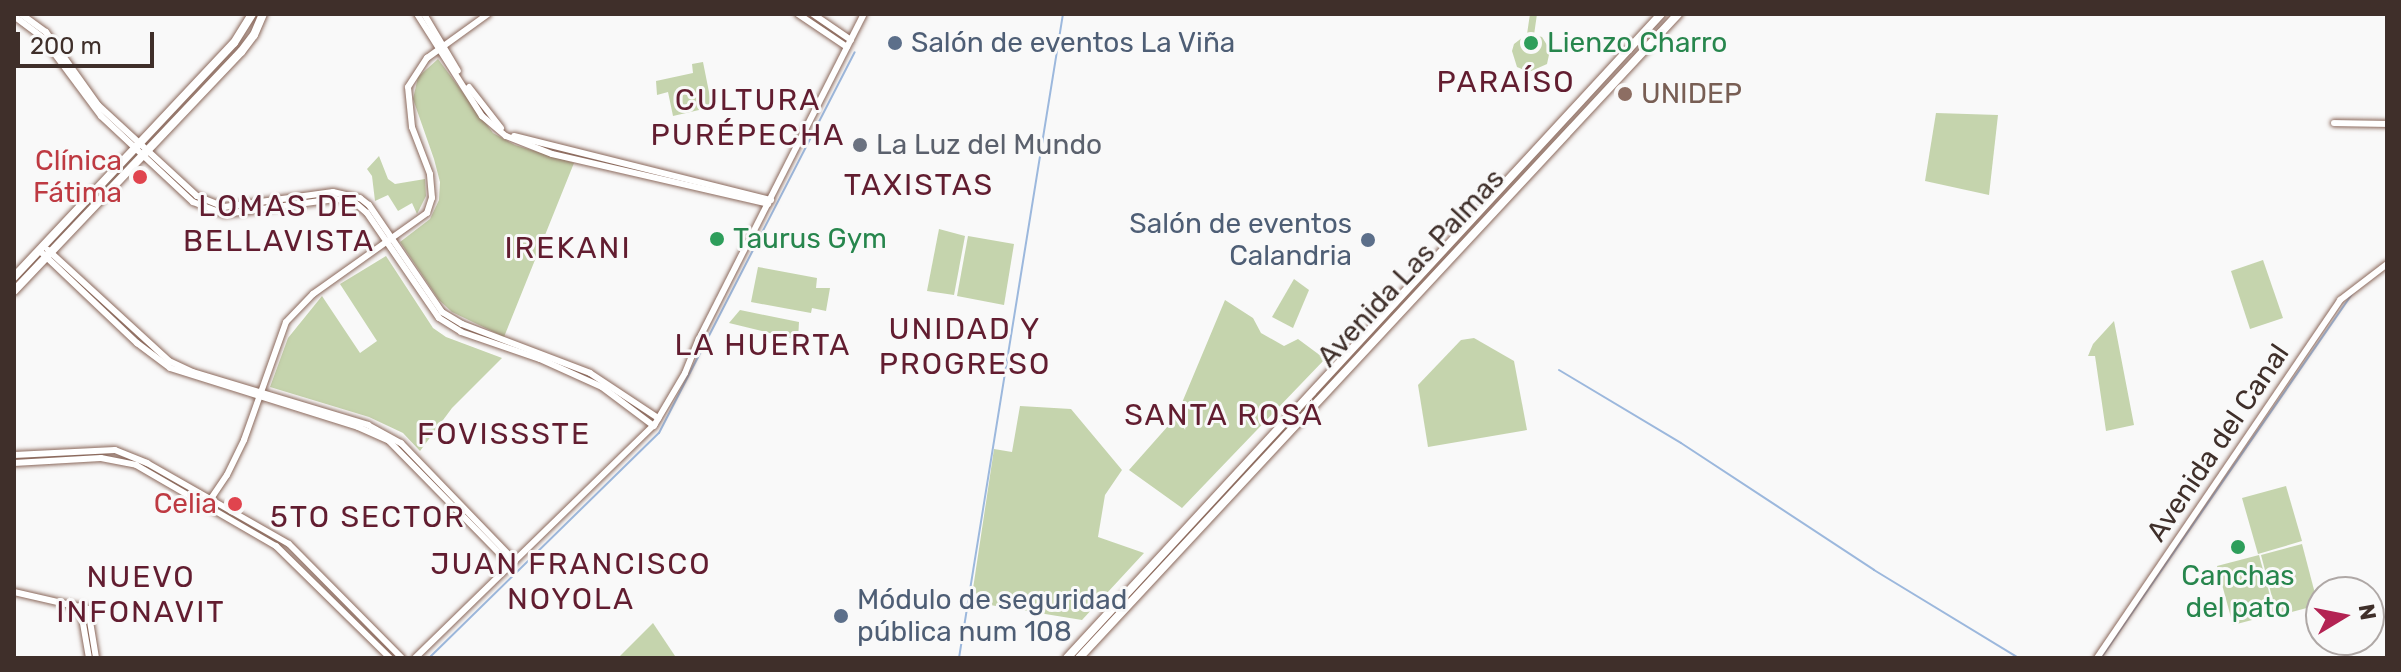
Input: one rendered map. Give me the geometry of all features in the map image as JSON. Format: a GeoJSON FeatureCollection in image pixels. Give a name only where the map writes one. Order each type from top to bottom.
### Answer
{"type":"FeatureCollection","features":[{"type":"Feature","properties":{"kind":"main road"},"geometry":{"type":"LineString","coordinates":[[14,291],[45,251],[234,43],[252,14]]}},
{"type":"Feature","properties":{"kind":"main road"},"geometry":{"type":"LineString","coordinates":[[140,150],[241,52],[263,14]]}},
{"type":"Feature","properties":{"kind":"main road","name":"Avenida Las Palmas"},"geometry":{"type":"LineString","coordinates":[[1067,658],[1661,14]]}},
{"type":"Feature","properties":{"kind":"main road","name":"Avenida Las Palmas"},"geometry":{"type":"LineString","coordinates":[[1079,658],[1678,14]]}},
{"type":"Feature","properties":{"kind":"main road"},"geometry":{"type":"LineString","coordinates":[[14,277],[45,251]]}},
{"type":"Feature","properties":{"kind":"street"},"geometry":{"type":"LineString","coordinates":[[21,14],[46,32],[98,105],[140,150]]}},
{"type":"Feature","properties":{"kind":"street"},"geometry":{"type":"LineString","coordinates":[[417,14],[443,47]]}},
{"type":"Feature","properties":{"kind":"street"},"geometry":{"type":"LineString","coordinates":[[424,14],[490,124],[517,142],[770,202]]}},
{"type":"Feature","properties":{"kind":"street"},"geometry":{"type":"LineString","coordinates":[[209,508],[244,440],[270,357],[286,322],[313,294],[427,213],[430,174],[412,127],[407,99],[411,79],[443,47],[488,14]]}},
{"type":"Feature","properties":{"kind":"street"},"geometry":{"type":"LineString","coordinates":[[798,14],[849,43]]}},
{"type":"Feature","properties":{"kind":"street"},"geometry":{"type":"LineString","coordinates":[[813,14],[849,43]]}},
{"type":"Feature","properties":{"kind":"street"},"geometry":{"type":"LineString","coordinates":[[415,658],[654,426],[685,373],[699,339],[864,14]]}},
{"type":"Feature","properties":{"kind":"street"},"geometry":{"type":"LineString","coordinates":[[14,16],[43,38],[88,103],[193,202],[213,212],[233,214],[343,199],[361,206],[442,312],[462,324],[604,384],[658,418]]}},
{"type":"Feature","properties":{"kind":"street"},"geometry":{"type":"LineString","coordinates":[[2334,123],[2387,124]]}},
{"type":"Feature","properties":{"kind":"street"},"geometry":{"type":"LineString","coordinates":[[45,251],[163,358],[260,395],[378,429],[401,443],[513,563]]}},
{"type":"Feature","properties":{"kind":"street","name":"Avenida del Canal"},"geometry":{"type":"LineString","coordinates":[[2097,658],[2340,300],[2387,264]]}},
{"type":"Feature","properties":{"kind":"street"},"geometry":{"type":"LineString","coordinates":[[604,384],[654,426]]}},
{"type":"Feature","properties":{"kind":"street"},"geometry":{"type":"LineString","coordinates":[[14,455],[107,450],[128,453],[289,544],[402,658]]}},
{"type":"Feature","properties":{"kind":"street"},"geometry":{"type":"LineString","coordinates":[[14,463],[101,458],[125,460],[290,557],[390,658]]}},
{"type":"Feature","properties":{"kind":"street"},"geometry":{"type":"LineString","coordinates":[[14,592],[80,606],[90,612],[96,658]]}},
{"type":"Feature","properties":{"kind":"street"},"geometry":{"type":"LineString","coordinates":[[80,606],[89,658]]}},
{"type":"Feature","properties":{"kind":"green space","name":"Lienzo Charro"},"geometry":{"type":"Polygon","coordinates":[[[1530,14],[1537,14],[1534,35],[1542,37],[1550,50],[1547,64],[1529,72],[1517,67],[1512,51],[1514,44],[1527,34],[1530,14]]]}},
{"type":"Feature","properties":{"kind":"green space"},"geometry":{"type":"Polygon","coordinates":[[[438,59],[493,133],[515,145],[574,163],[504,337],[452,312],[439,300],[400,242],[430,219],[439,200],[440,182],[413,99],[418,77],[438,59]]]}},
{"type":"Feature","properties":{"kind":"green space"},"geometry":{"type":"Polygon","coordinates":[[[703,62],[712,107],[673,116],[668,92],[657,95],[656,81],[693,73],[692,64],[703,62]]]}},
{"type":"Feature","properties":{"kind":"green space"},"geometry":{"type":"Polygon","coordinates":[[[1936,113],[1998,115],[1989,195],[1925,181],[1936,113]]]}},
{"type":"Feature","properties":{"kind":"green space"},"geometry":{"type":"Polygon","coordinates":[[[379,156],[388,179],[395,184],[425,179],[426,196],[417,214],[412,203],[398,211],[388,195],[375,201],[372,176],[367,169],[379,156]]]}},
{"type":"Feature","properties":{"kind":"green space"},"geometry":{"type":"Polygon","coordinates":[[[939,229],[965,236],[954,295],[927,291],[939,229]]]}},
{"type":"Feature","properties":{"kind":"green space"},"geometry":{"type":"Polygon","coordinates":[[[968,236],[1014,244],[1004,305],[957,296],[968,236]]]}},
{"type":"Feature","properties":{"kind":"green space"},"geometry":{"type":"Polygon","coordinates":[[[386,256],[433,328],[446,337],[502,358],[452,408],[420,451],[403,433],[369,417],[270,387],[288,338],[322,296],[360,353],[377,341],[340,284],[386,256]]]}},
{"type":"Feature","properties":{"kind":"green space"},"geometry":{"type":"Polygon","coordinates":[[[2263,260],[2283,318],[2250,329],[2231,271],[2263,260]]]}},
{"type":"Feature","properties":{"kind":"green space"},"geometry":{"type":"Polygon","coordinates":[[[758,267],[817,278],[816,288],[830,288],[826,311],[812,308],[811,313],[751,302],[758,267]]]}},
{"type":"Feature","properties":{"kind":"green space"},"geometry":{"type":"Polygon","coordinates":[[[1294,279],[1309,290],[1293,328],[1272,317],[1294,279]]]}},
{"type":"Feature","properties":{"kind":"green space"},"geometry":{"type":"Polygon","coordinates":[[[1225,300],[1253,318],[1261,333],[1284,346],[1298,339],[1325,359],[1182,508],[1129,470],[1176,417],[1225,300]]]}},
{"type":"Feature","properties":{"kind":"green space"},"geometry":{"type":"Polygon","coordinates":[[[740,310],[799,322],[798,340],[729,323],[740,310]]]}},
{"type":"Feature","properties":{"kind":"green space"},"geometry":{"type":"Polygon","coordinates":[[[2114,321],[2134,425],[2106,431],[2095,356],[2088,356],[2093,344],[2114,321]]]}},
{"type":"Feature","properties":{"kind":"green space"},"geometry":{"type":"Polygon","coordinates":[[[1474,338],[1514,361],[1527,430],[1428,447],[1418,385],[1461,340],[1474,338]]]}},
{"type":"Feature","properties":{"kind":"green space"},"geometry":{"type":"Polygon","coordinates":[[[1020,406],[1071,409],[1122,470],[1105,495],[1098,537],[1144,553],[1082,620],[971,602],[994,449],[1012,452],[1020,406]]]}},
{"type":"Feature","properties":{"kind":"green space"},"geometry":{"type":"Polygon","coordinates":[[[2286,486],[2302,541],[2258,554],[2242,498],[2286,486]]]}},
{"type":"Feature","properties":{"kind":"green space"},"geometry":{"type":"Polygon","coordinates":[[[2302,544],[2310,576],[2305,576],[2305,608],[2277,616],[2261,555],[2302,544]]]}},
{"type":"Feature","properties":{"kind":"green space"},"geometry":{"type":"Polygon","coordinates":[[[2259,555],[2275,614],[2233,625],[2217,566],[2259,555]]]}},
{"type":"Feature","properties":{"kind":"green space"},"geometry":{"type":"Polygon","coordinates":[[[653,623],[675,656],[618,658],[653,623]]]}},
{"type":"Feature","properties":{"kind":"waterway"},"geometry":{"type":"LineString","coordinates":[[959,658],[1063,14]]}},
{"type":"Feature","properties":{"kind":"waterway"},"geometry":{"type":"LineString","coordinates":[[429,658],[659,433],[855,52]]}},
{"type":"Feature","properties":{"kind":"waterway"},"geometry":{"type":"LineString","coordinates":[[2101,658],[2353,293]]}},
{"type":"Feature","properties":{"kind":"waterway"},"geometry":{"type":"LineString","coordinates":[[1559,370],[1681,443],[1874,570],[2019,658]]}},
{"type":"Feature","properties":{"kind":"place","name":"Salón de eventos La Viña"},"geometry":{"type":"Point","coordinates":[895,43]}},
{"type":"Feature","properties":{"kind":"place","name":"Lienzo Charro"},"geometry":{"type":"Point","coordinates":[1531,43]}},
{"type":"Feature","properties":{"kind":"place","name":"UNIDEP"},"geometry":{"type":"Point","coordinates":[1625,94]}},
{"type":"Feature","properties":{"kind":"place","name":"La Luz del Mundo"},"geometry":{"type":"Point","coordinates":[860,145]}},
{"type":"Feature","properties":{"kind":"place","name":"Clínica Fátima"},"geometry":{"type":"Point","coordinates":[140,177]}},
{"type":"Feature","properties":{"kind":"place","name":"Taurus Gym"},"geometry":{"type":"Point","coordinates":[717,239]}},
{"type":"Feature","properties":{"kind":"place","name":"Salón de eventos Calandria"},"geometry":{"type":"Point","coordinates":[1368,240]}},
{"type":"Feature","properties":{"kind":"place","name":"Celia"},"geometry":{"type":"Point","coordinates":[235,504]}},
{"type":"Feature","properties":{"kind":"place","name":"Canchas del pato"},"geometry":{"type":"Point","coordinates":[2238,547]}},
{"type":"Feature","properties":{"kind":"place","name":"Módulo de seguridad pública num 108"},"geometry":{"type":"Point","coordinates":[841,616]}},
{"type":"Feature","properties":{"kind":"district","name":"PARAÍSO"},"geometry":{"type":"Point","coordinates":[1506,82]}},
{"type":"Feature","properties":{"kind":"district","name":"CULTURA PURÉPECHA"},"geometry":{"type":"Point","coordinates":[748,117]}},
{"type":"Feature","properties":{"kind":"district","name":"TAXISTAS"},"geometry":{"type":"Point","coordinates":[919,185]}},
{"type":"Feature","properties":{"kind":"district","name":"LOMAS DE BELLAVISTA"},"geometry":{"type":"Point","coordinates":[279,223]}},
{"type":"Feature","properties":{"kind":"district","name":"IREKANI"},"geometry":{"type":"Point","coordinates":[568,248]}},
{"type":"Feature","properties":{"kind":"district","name":"LA HUERTA"},"geometry":{"type":"Point","coordinates":[763,345]}},
{"type":"Feature","properties":{"kind":"district","name":"UNIDAD Y PROGRESO"},"geometry":{"type":"Point","coordinates":[965,346]}},
{"type":"Feature","properties":{"kind":"district","name":"SANTA ROSA"},"geometry":{"type":"Point","coordinates":[1224,415]}},
{"type":"Feature","properties":{"kind":"district","name":"FOVISSSTE"},"geometry":{"type":"Point","coordinates":[504,434]}},
{"type":"Feature","properties":{"kind":"district","name":"5TO SECTOR"},"geometry":{"type":"Point","coordinates":[368,517]}},
{"type":"Feature","properties":{"kind":"district","name":"JUAN FRANCISCO NOYOLA"},"geometry":{"type":"Point","coordinates":[571,581]}},
{"type":"Feature","properties":{"kind":"district","name":"NUEVO INFONAVIT"},"geometry":{"type":"Point","coordinates":[141,594]}}]}
